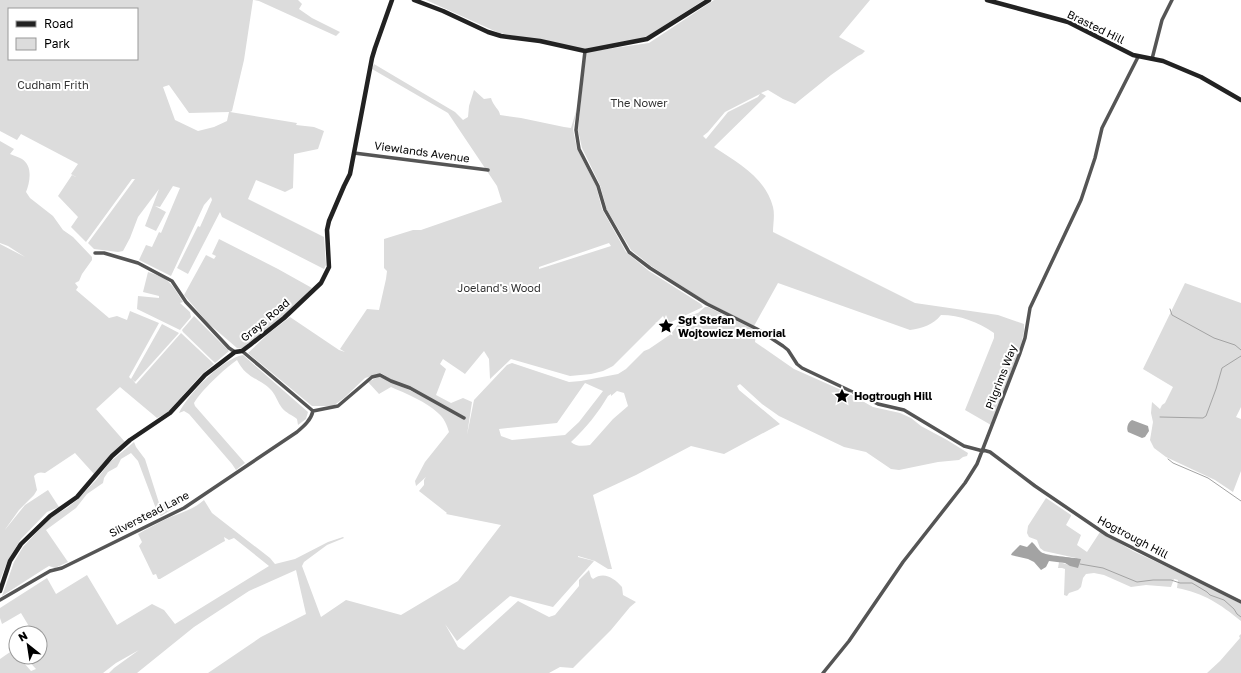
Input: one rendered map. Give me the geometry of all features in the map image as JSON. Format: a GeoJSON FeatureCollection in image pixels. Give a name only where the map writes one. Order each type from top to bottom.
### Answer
{"type":"FeatureCollection","features":[{"type":"Feature","properties":{"kind":"street","name":"Grays Road"},"geometry":{"type":"LineString","coordinates":[[0,591],[10,561],[20,544],[50,516],[77,497],[112,456],[130,440],[170,413],[205,375],[235,352],[242,351],[284,318],[321,283],[329,267],[327,230],[329,221],[350,174],[375,48],[392,0]]}},
{"type":"Feature","properties":{"kind":"street"},"geometry":{"type":"LineString","coordinates":[[414,0],[443,11],[488,32],[501,36],[540,41],[585,51],[646,39],[709,0]]}},
{"type":"Feature","properties":{"kind":"street","name":"Brasted Hill"},"geometry":{"type":"LineString","coordinates":[[987,0],[1068,22],[1138,57],[1174,65],[1207,80],[1241,100]]}},
{"type":"Feature","properties":{"kind":"street"},"geometry":{"type":"LineString","coordinates":[[1152,59],[1162,20],[1172,0]]}},
{"type":"Feature","properties":{"kind":"street","name":"Hogtrough Hill"},"geometry":{"type":"LineString","coordinates":[[585,51],[576,130],[579,149],[598,186],[605,210],[629,252],[650,268],[707,304],[757,329],[783,346],[802,368],[878,404],[904,410],[964,446],[990,452],[1034,486],[1108,535],[1241,602]]}},
{"type":"Feature","properties":{"kind":"street","name":"Pilgrims Way"},"geometry":{"type":"LineString","coordinates":[[823,673],[848,641],[903,562],[965,483],[977,464],[1020,353],[1025,338],[1030,308],[1081,200],[1095,158],[1102,128],[1138,57]]}},
{"type":"Feature","properties":{"kind":"street","name":"Viewlands Avenue"},"geometry":{"type":"LineString","coordinates":[[354,152],[488,170]]}},
{"type":"Feature","properties":{"kind":"street"},"geometry":{"type":"LineString","coordinates":[[95,253],[104,253],[138,263],[172,281],[186,302],[229,348],[235,352]]}},
{"type":"Feature","properties":{"kind":"street"},"geometry":{"type":"LineString","coordinates":[[242,351],[313,411],[338,406],[372,377],[380,375],[410,388],[464,418]]}},
{"type":"Feature","properties":{"kind":"street","name":"Silverstead Lane"},"geometry":{"type":"LineString","coordinates":[[0,600],[50,571],[62,568],[184,508],[297,432],[306,424],[312,416],[313,411]]}},
{"type":"Feature","properties":{"kind":"green space","name":"Cudham Frith"},"geometry":{"type":"Polygon","coordinates":[[[0,0],[253,0],[244,60],[232,111],[230,112],[297,123],[296,125],[314,127],[324,131],[318,149],[294,154],[293,188],[285,192],[256,180],[248,199],[324,237],[326,265],[324,269],[222,217],[220,212],[188,274],[177,268],[198,226],[200,227],[212,200],[211,197],[204,205],[171,276],[139,260],[146,245],[152,247],[159,232],[161,233],[180,188],[173,186],[160,207],[155,206],[166,212],[156,231],[145,226],[159,189],[138,217],[123,251],[118,252],[94,249],[88,243],[135,179],[132,179],[86,242],[71,227],[78,217],[58,196],[72,175],[76,177],[71,174],[78,164],[21,134],[17,140],[0,131],[0,0]],[[169,85],[163,87],[175,120],[198,131],[214,127],[227,121],[229,112],[189,113],[169,85]]]}},
{"type":"Feature","properties":{"kind":"green space"},"geometry":{"type":"Polygon","coordinates":[[[254,0],[298,0],[302,4],[299,9],[312,18],[340,32],[336,36],[254,0]]]}},
{"type":"Feature","properties":{"kind":"green space"},"geometry":{"type":"Polygon","coordinates":[[[426,0],[704,0],[646,37],[588,50],[499,33],[426,0]]]}},
{"type":"Feature","properties":{"kind":"green space","name":"The Nower"},"geometry":{"type":"Polygon","coordinates":[[[714,0],[870,0],[839,37],[865,51],[862,54],[831,75],[795,104],[768,90],[761,93],[766,96],[714,147],[750,172],[764,187],[773,207],[773,232],[915,303],[998,315],[1024,324],[1021,345],[991,425],[965,410],[994,338],[994,333],[982,326],[962,318],[941,315],[927,326],[910,330],[778,283],[754,326],[708,303],[651,266],[631,250],[607,210],[600,185],[582,148],[578,130],[586,52],[649,43],[714,0]],[[760,94],[725,112],[703,136],[706,139],[728,112],[758,97],[760,94]]]}},
{"type":"Feature","properties":{"kind":"green space","name":"Joeland's Wood"},"geometry":{"type":"Polygon","coordinates":[[[374,64],[455,112],[463,120],[468,117],[469,106],[474,90],[484,99],[491,98],[500,115],[564,127],[571,128],[577,108],[573,129],[577,149],[596,186],[602,209],[626,252],[649,271],[701,304],[703,307],[667,324],[663,316],[613,366],[603,371],[591,374],[570,376],[511,359],[490,379],[489,359],[484,351],[465,374],[443,359],[440,364],[446,369],[436,395],[451,403],[463,398],[472,402],[467,435],[474,400],[507,365],[512,363],[569,382],[618,374],[626,369],[644,351],[671,334],[681,320],[698,313],[705,307],[708,307],[753,329],[756,335],[755,342],[794,369],[848,393],[873,407],[900,413],[911,418],[921,426],[968,453],[967,456],[959,460],[938,462],[899,470],[891,469],[866,452],[844,447],[779,416],[762,404],[740,384],[737,386],[739,390],[780,424],[724,454],[691,446],[636,475],[593,495],[612,569],[608,569],[595,561],[578,556],[594,561],[553,607],[510,596],[457,641],[445,624],[458,647],[464,650],[518,601],[549,617],[555,615],[579,586],[579,580],[589,570],[593,579],[601,576],[612,578],[622,587],[623,595],[636,602],[611,630],[573,668],[560,667],[549,673],[208,673],[261,637],[306,614],[296,570],[249,591],[194,627],[137,673],[109,673],[139,650],[116,663],[103,673],[0,673],[0,659],[8,653],[8,665],[26,665],[31,671],[36,669],[32,665],[48,665],[48,625],[28,625],[21,613],[2,624],[0,618],[0,608],[47,578],[56,594],[87,575],[117,625],[152,604],[164,610],[175,624],[269,566],[234,538],[229,540],[224,537],[225,541],[160,579],[158,579],[156,574],[153,575],[139,546],[142,542],[138,534],[164,520],[193,508],[204,500],[212,513],[270,558],[275,564],[295,559],[328,542],[343,537],[344,538],[327,545],[304,562],[302,566],[321,617],[346,600],[401,615],[458,581],[501,525],[446,514],[447,513],[419,491],[424,485],[424,480],[426,477],[416,486],[415,481],[425,462],[449,432],[444,419],[433,409],[409,395],[391,387],[379,394],[368,382],[380,376],[465,417],[393,381],[381,373],[365,378],[344,398],[333,406],[312,406],[248,353],[268,334],[290,317],[339,350],[345,352],[340,349],[367,309],[379,310],[387,271],[384,268],[384,239],[413,230],[421,230],[502,202],[497,186],[448,113],[372,69],[374,64]],[[609,243],[539,267],[539,269],[611,246],[609,243]],[[585,383],[557,423],[499,429],[501,436],[512,440],[565,435],[579,422],[603,391],[585,383]],[[617,391],[611,396],[611,394],[608,396],[591,420],[571,442],[573,444],[583,446],[590,445],[613,419],[628,406],[624,393],[617,391]]]}},
{"type":"Feature","properties":{"kind":"green space"},"geometry":{"type":"Polygon","coordinates":[[[0,141],[14,149],[10,154],[22,159],[28,166],[30,174],[26,192],[30,198],[53,216],[63,230],[73,237],[92,257],[92,260],[79,281],[75,283],[78,287],[76,290],[109,318],[117,316],[127,320],[130,311],[159,323],[129,377],[131,379],[162,324],[179,333],[135,382],[132,379],[136,384],[181,333],[214,364],[201,375],[167,413],[157,418],[120,387],[96,409],[125,442],[94,474],[75,453],[45,473],[42,472],[34,476],[37,490],[19,510],[4,531],[25,505],[48,490],[59,507],[47,512],[21,539],[8,560],[0,580],[0,244],[25,257],[8,246],[0,243],[0,141]]]}},
{"type":"Feature","properties":{"kind":"green space"},"geometry":{"type":"Polygon","coordinates":[[[219,239],[312,288],[281,319],[242,349],[237,348],[208,323],[184,295],[206,255],[214,259],[216,256],[212,254],[219,239]]]}},
{"type":"Feature","properties":{"kind":"green space"},"geometry":{"type":"Polygon","coordinates":[[[148,272],[169,282],[183,302],[180,303],[190,312],[191,317],[180,330],[137,309],[138,296],[159,298],[159,296],[143,292],[148,272]]]}},
{"type":"Feature","properties":{"kind":"green space"},"geometry":{"type":"Polygon","coordinates":[[[1185,283],[1241,303],[1241,407],[1236,417],[1241,419],[1241,471],[1233,492],[1215,480],[1166,457],[1154,448],[1150,440],[1153,422],[1151,413],[1152,402],[1160,409],[1165,403],[1173,387],[1143,369],[1185,283]]]}},
{"type":"Feature","properties":{"kind":"green space"},"geometry":{"type":"Polygon","coordinates":[[[194,316],[229,351],[215,363],[182,330],[194,316]]]}},
{"type":"Feature","properties":{"kind":"green space"},"geometry":{"type":"Polygon","coordinates":[[[243,355],[308,412],[306,419],[298,425],[297,419],[282,408],[268,387],[245,371],[237,360],[232,364],[208,386],[194,403],[245,463],[236,470],[189,414],[184,411],[179,413],[183,405],[206,378],[225,363],[243,355]]]}},
{"type":"Feature","properties":{"kind":"green space"},"geometry":{"type":"Polygon","coordinates":[[[134,442],[145,459],[160,506],[176,499],[187,500],[161,516],[158,514],[138,461],[131,453],[121,459],[117,467],[108,472],[103,483],[87,494],[76,508],[46,530],[68,562],[55,568],[49,566],[2,596],[14,562],[23,547],[50,518],[67,508],[78,499],[110,462],[134,442]]]}},
{"type":"Feature","properties":{"kind":"green space"},"geometry":{"type":"Polygon","coordinates":[[[1046,498],[1071,515],[1066,525],[1081,535],[1077,545],[1087,552],[1100,532],[1133,551],[1214,589],[1241,604],[1241,621],[1226,609],[1204,596],[1177,588],[1178,580],[1174,579],[1171,587],[1146,585],[1131,587],[1104,575],[1094,573],[1086,574],[1083,578],[1081,587],[1078,590],[1069,593],[1067,596],[1064,595],[1065,569],[1058,568],[1059,562],[1069,565],[1076,558],[1044,551],[1040,548],[1037,540],[1029,537],[1027,533],[1028,526],[1046,498]]]}},
{"type":"Feature","properties":{"kind":"green space"},"geometry":{"type":"Polygon","coordinates":[[[1241,634],[1241,673],[1207,673],[1220,661],[1240,638],[1239,636],[1241,634]]]}},
{"type":"Feature","properties":{"kind":"shaded area"},"geometry":{"type":"Polygon","coordinates":[[[1132,420],[1148,426],[1149,431],[1145,437],[1142,438],[1128,432],[1127,429],[1129,422],[1132,420]]]}},
{"type":"Feature","properties":{"kind":"shaded area"},"geometry":{"type":"Polygon","coordinates":[[[1032,542],[1040,551],[1044,553],[1081,559],[1078,568],[1065,563],[1049,561],[1046,567],[1041,570],[1034,562],[1028,559],[1011,555],[1020,545],[1027,547],[1032,542]]]}},
{"type":"Feature","properties":{"kind":"waterway"},"geometry":{"type":"LineString","coordinates":[[1170,309],[1172,315],[1214,338],[1235,345],[1241,350]]}},
{"type":"Feature","properties":{"kind":"waterway"},"geometry":{"type":"LineString","coordinates":[[1160,417],[1203,418],[1206,416],[1222,368],[1241,356]]}},
{"type":"Feature","properties":{"kind":"waterway"},"geometry":{"type":"LineString","coordinates":[[1168,459],[1173,463],[1208,478],[1241,501]]}},
{"type":"Feature","properties":{"kind":"waterway"},"geometry":{"type":"LineString","coordinates":[[1080,564],[1103,568],[1137,582],[1171,580],[1180,583],[1192,583],[1210,595],[1224,600],[1241,617]]}},
{"type":"Feature","properties":{"kind":"place","name":"Sgt Stefan Wojtowicz Memorial"},"geometry":{"type":"Point","coordinates":[666,326]}},
{"type":"Feature","properties":{"kind":"place","name":"Hogtrough Hill"},"geometry":{"type":"Point","coordinates":[842,396]}}]}
